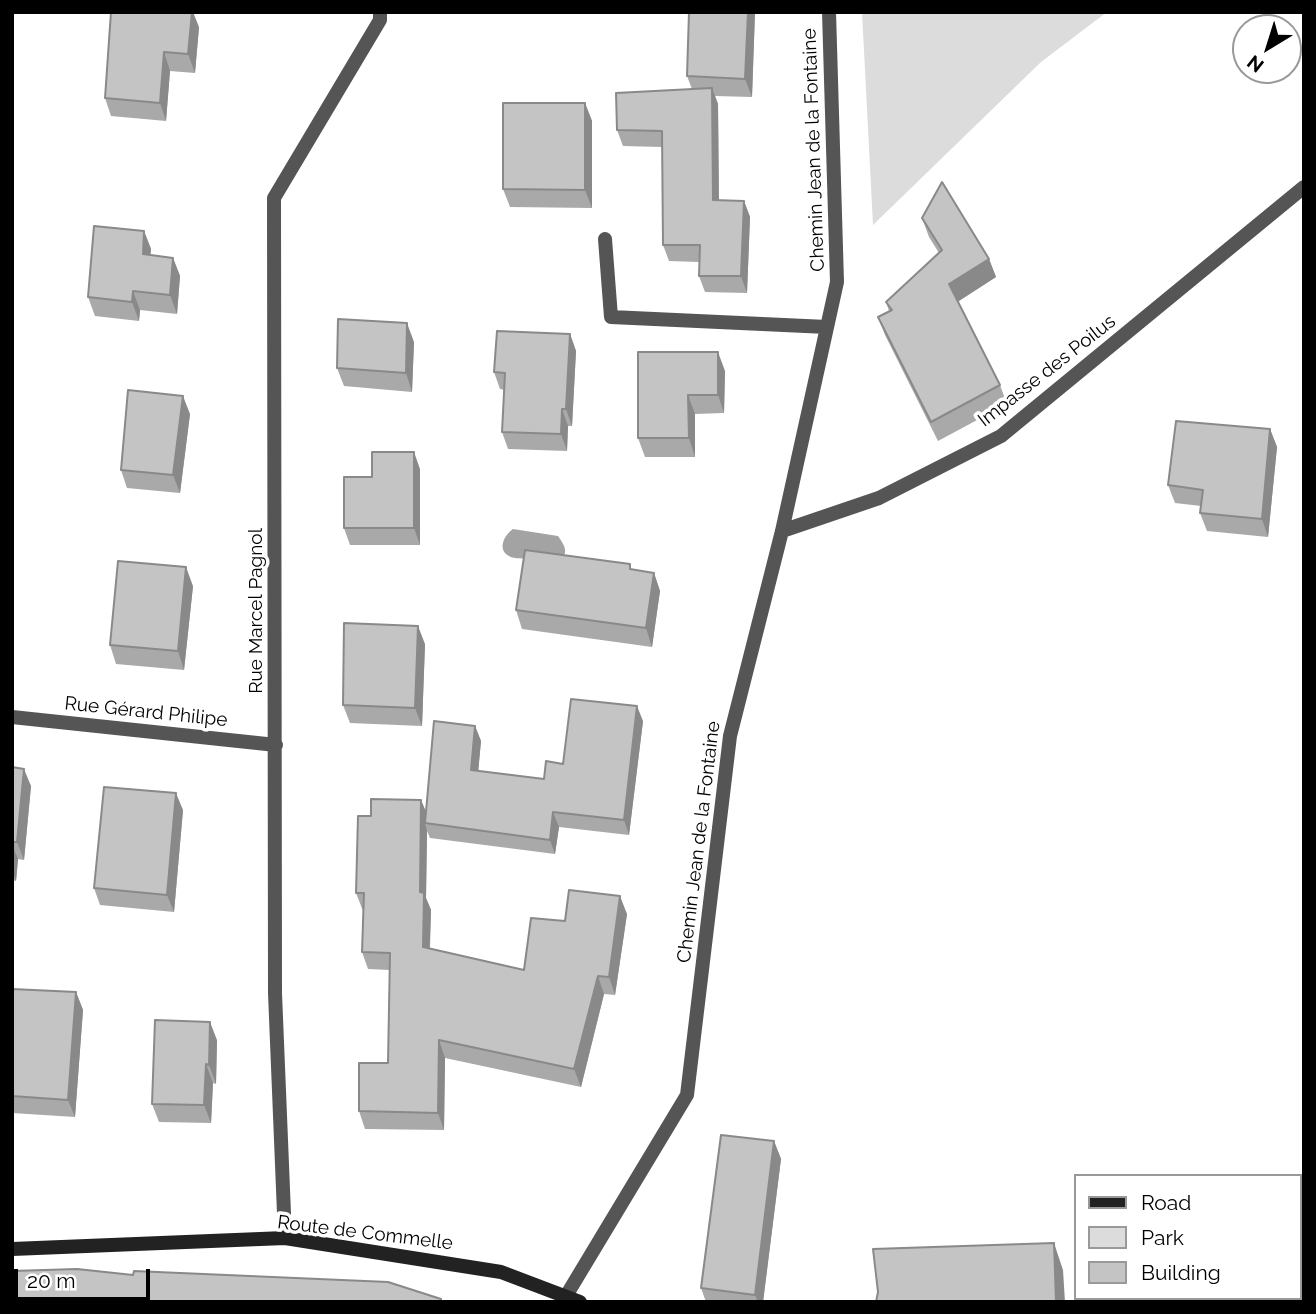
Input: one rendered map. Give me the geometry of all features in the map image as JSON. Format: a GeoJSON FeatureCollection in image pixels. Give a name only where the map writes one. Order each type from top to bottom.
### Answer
{"type":"FeatureCollection","features":[{"type":"Feature","properties":{"kind":"street","name":"Rue Marcel Pagnol"},"geometry":{"type":"LineString","coordinates":[[285,1238],[275,993],[274,198],[380,20],[380,12]]}},
{"type":"Feature","properties":{"kind":"street","name":"Chemin Jean de la Fontaine"},"geometry":{"type":"LineString","coordinates":[[566,1296],[687,1095],[730,736],[782,531],[837,282],[829,12]]}},
{"type":"Feature","properties":{"kind":"street","name":"Impasse des Poilus"},"geometry":{"type":"LineString","coordinates":[[782,531],[879,498],[1001,436],[1304,187]]}},
{"type":"Feature","properties":{"kind":"street"},"geometry":{"type":"LineString","coordinates":[[605,239],[611,317],[827,327]]}},
{"type":"Feature","properties":{"kind":"street","name":"Rue Gérard Philipe"},"geometry":{"type":"LineString","coordinates":[[12,717],[276,745]]}},
{"type":"Feature","properties":{"kind":"street","name":"Route de Commelle"},"geometry":{"type":"LineString","coordinates":[[12,1250],[285,1238],[501,1272],[580,1302]]}},
{"type":"Feature","properties":{"kind":"green space"},"geometry":{"type":"Polygon","coordinates":[[[862,12],[1107,12],[1041,62],[873,225],[862,12]]]}},
{"type":"Feature","properties":{"kind":"shaded area"},"geometry":{"type":"Polygon","coordinates":[[[513,529],[558,536],[565,553],[557,560],[550,561],[511,557],[505,553],[503,546],[507,535],[513,529]]]}},
{"type":"Feature","properties":{"kind":"building"},"geometry":{"type":"Polygon","coordinates":[[[111,12],[192,12],[188,54],[164,52],[160,103],[105,98],[111,12]]]}},
{"type":"Feature","properties":{"kind":"building"},"geometry":{"type":"Polygon","coordinates":[[[689,12],[748,12],[745,79],[687,76],[689,12]]]}},
{"type":"Feature","properties":{"kind":"building"},"geometry":{"type":"Polygon","coordinates":[[[712,88],[713,200],[744,201],[741,276],[699,276],[700,245],[663,245],[662,131],[617,130],[616,93],[712,88]]]}},
{"type":"Feature","properties":{"kind":"building"},"geometry":{"type":"Polygon","coordinates":[[[503,103],[585,103],[585,190],[503,189],[503,103]]]}},
{"type":"Feature","properties":{"kind":"building"},"geometry":{"type":"Polygon","coordinates":[[[942,182],[989,259],[949,284],[1000,385],[931,422],[878,317],[892,310],[886,302],[942,250],[922,218],[942,182]]]}},
{"type":"Feature","properties":{"kind":"building"},"geometry":{"type":"Polygon","coordinates":[[[94,226],[144,231],[143,254],[173,258],[170,295],[133,291],[132,302],[88,297],[94,226]]]}},
{"type":"Feature","properties":{"kind":"building"},"geometry":{"type":"Polygon","coordinates":[[[338,319],[407,323],[406,373],[337,368],[338,319]]]}},
{"type":"Feature","properties":{"kind":"building"},"geometry":{"type":"Polygon","coordinates":[[[497,331],[570,334],[566,409],[562,409],[561,434],[502,432],[505,373],[494,372],[497,331]]]}},
{"type":"Feature","properties":{"kind":"building"},"geometry":{"type":"Polygon","coordinates":[[[638,352],[718,352],[718,395],[688,395],[689,438],[638,438],[638,352]]]}},
{"type":"Feature","properties":{"kind":"building"},"geometry":{"type":"Polygon","coordinates":[[[128,390],[183,396],[173,475],[121,470],[128,390]]]}},
{"type":"Feature","properties":{"kind":"building"},"geometry":{"type":"Polygon","coordinates":[[[1176,421],[1270,429],[1262,519],[1200,513],[1203,490],[1168,485],[1176,421]]]}},
{"type":"Feature","properties":{"kind":"building"},"geometry":{"type":"Polygon","coordinates":[[[372,452],[414,452],[414,528],[344,528],[344,477],[372,477],[372,452]]]}},
{"type":"Feature","properties":{"kind":"building"},"geometry":{"type":"Polygon","coordinates":[[[525,550],[630,564],[630,569],[654,573],[646,628],[516,610],[525,550]]]}},
{"type":"Feature","properties":{"kind":"building"},"geometry":{"type":"Polygon","coordinates":[[[118,561],[186,567],[178,651],[110,645],[118,561]]]}},
{"type":"Feature","properties":{"kind":"building"},"geometry":{"type":"Polygon","coordinates":[[[344,623],[418,626],[415,708],[343,705],[344,623]]]}},
{"type":"Feature","properties":{"kind":"building"},"geometry":{"type":"Polygon","coordinates":[[[571,699],[637,706],[624,820],[553,812],[550,840],[425,823],[434,721],[475,726],[471,770],[544,779],[546,761],[563,764],[571,699]]]}},
{"type":"Feature","properties":{"kind":"building"},"geometry":{"type":"Polygon","coordinates":[[[12,767],[24,769],[17,842],[12,842],[12,767]]]}},
{"type":"Feature","properties":{"kind":"building"},"geometry":{"type":"Polygon","coordinates":[[[104,787],[176,793],[167,895],[94,888],[104,787]]]}},
{"type":"Feature","properties":{"kind":"building"},"geometry":{"type":"Polygon","coordinates":[[[371,799],[421,800],[420,892],[424,893],[423,947],[524,970],[531,918],[565,921],[569,890],[620,896],[609,977],[598,976],[574,1069],[439,1040],[438,1113],[359,1111],[359,1063],[388,1063],[390,953],[362,952],[364,893],[356,893],[358,816],[371,816],[371,799]]]}},
{"type":"Feature","properties":{"kind":"building"},"geometry":{"type":"Polygon","coordinates":[[[12,989],[76,992],[68,1100],[12,1096],[12,989]]]}},
{"type":"Feature","properties":{"kind":"building"},"geometry":{"type":"Polygon","coordinates":[[[155,1020],[210,1022],[209,1065],[206,1064],[204,1105],[152,1104],[155,1020]]]}},
{"type":"Feature","properties":{"kind":"building"},"geometry":{"type":"Polygon","coordinates":[[[721,1135],[774,1141],[755,1295],[701,1288],[721,1135]]]}},
{"type":"Feature","properties":{"kind":"building"},"geometry":{"type":"Polygon","coordinates":[[[1054,1243],[1056,1302],[876,1302],[878,1292],[873,1249],[1054,1243]]]}},
{"type":"Feature","properties":{"kind":"building"},"geometry":{"type":"Polygon","coordinates":[[[77,1269],[133,1275],[134,1271],[388,1282],[441,1299],[441,1302],[12,1302],[12,1271],[77,1269]]]}}]}
